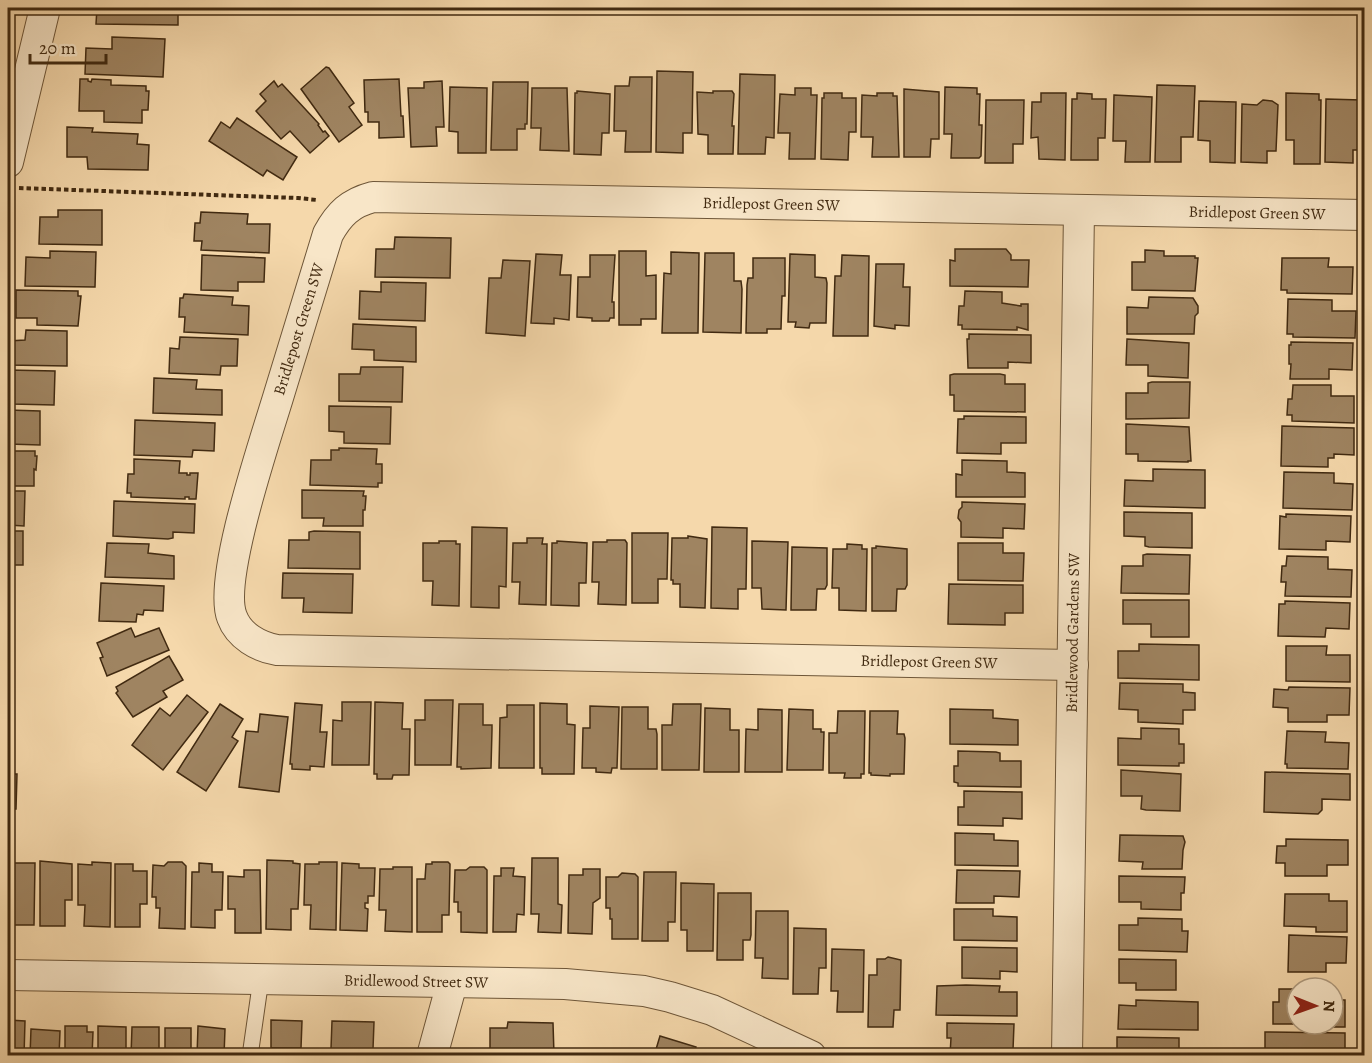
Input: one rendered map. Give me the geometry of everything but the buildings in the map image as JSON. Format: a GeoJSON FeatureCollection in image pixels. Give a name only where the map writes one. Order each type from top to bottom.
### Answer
{"type":"FeatureCollection","features":[{"type":"Feature","properties":{"kind":"street"},"geometry":{"type":"LineString","coordinates":[[12,175],[45,8]]}},
{"type":"Feature","properties":{"kind":"street","name":"Bridlepost Green SW"},"geometry":{"type":"LineString","coordinates":[[1073,665],[264,648],[241,630],[232,616],[229,597],[232,569],[243,515],[328,234],[336,221],[351,205],[373,197],[1365,215]]}},
{"type":"Feature","properties":{"kind":"street","name":"Bridlewood Gardens SW"},"geometry":{"type":"LineString","coordinates":[[1067,1056],[1079,210]]}},
{"type":"Feature","properties":{"kind":"street","name":"Bridlewood Street SW"},"geometry":{"type":"LineString","coordinates":[[8,975],[565,984],[644,991],[712,1010],[781,1050],[811,1056]]}},
{"type":"Feature","properties":{"kind":"street"},"geometry":{"type":"LineString","coordinates":[[432,1056],[452,983]]}},
{"type":"Feature","properties":{"kind":"lane"},"geometry":{"type":"LineString","coordinates":[[250,1056],[261,979]]}},
{"type":"Feature","properties":{"kind":"path"},"geometry":{"type":"LineString","coordinates":[[12,175],[298,198],[351,205]]}}]}
